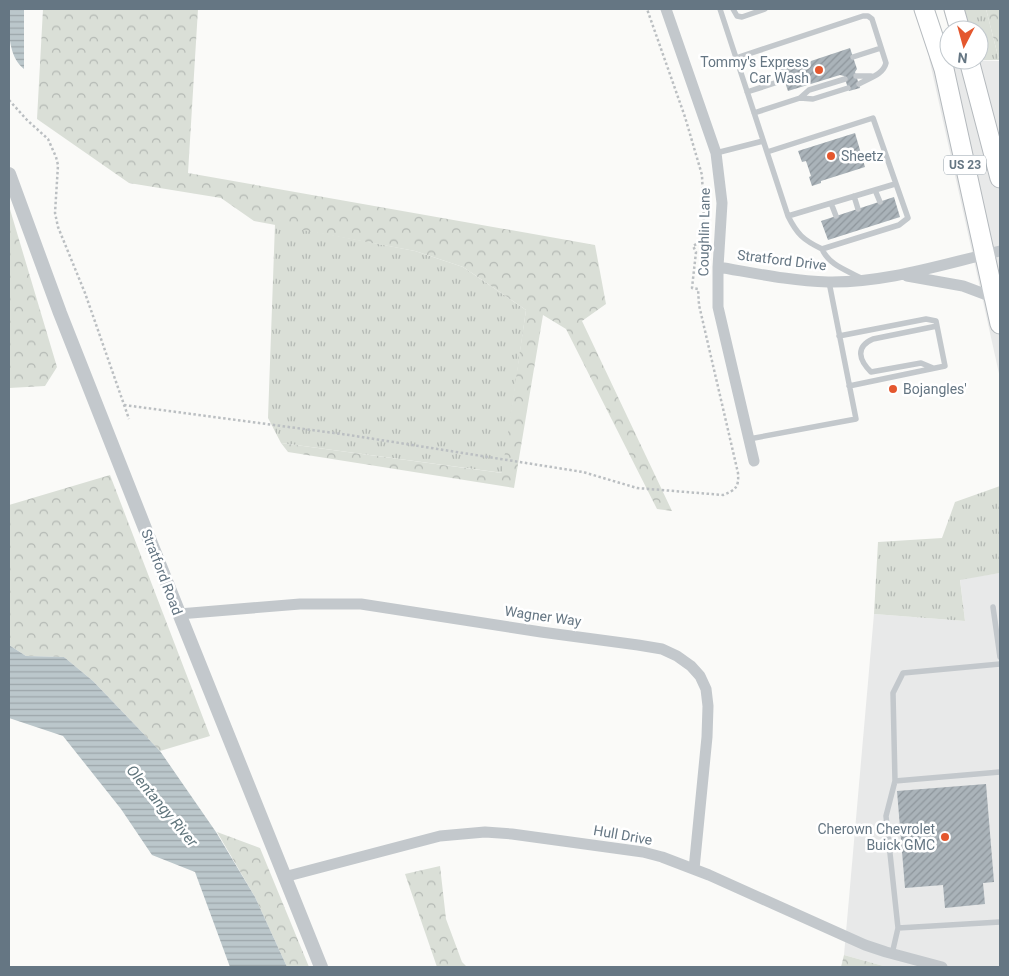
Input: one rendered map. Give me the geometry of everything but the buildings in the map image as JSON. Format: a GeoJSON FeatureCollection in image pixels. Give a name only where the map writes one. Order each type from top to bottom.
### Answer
{"type":"FeatureCollection","features":[{"type":"Feature","properties":{"kind":"highway","name":"US 23"},"geometry":{"type":"LineString","coordinates":[[924,9],[944,69],[993,253],[995,298],[1000,324]]}},
{"type":"Feature","properties":{"kind":"highway","name":"US 23"},"geometry":{"type":"LineString","coordinates":[[972,70],[1000,178]]}},
{"type":"Feature","properties":{"kind":"street","name":"Coughlin Lane"},"geometry":{"type":"LineString","coordinates":[[666,9],[716,153],[722,203],[718,267],[718,307],[754,461]]}},
{"type":"Feature","properties":{"kind":"street","name":"Stratford Road"},"geometry":{"type":"LineString","coordinates":[[9,174],[60,313],[178,614],[321,967]]}},
{"type":"Feature","properties":{"kind":"street","name":"Stratford Drive"},"geometry":{"type":"LineString","coordinates":[[718,267],[791,279],[829,282],[903,275],[993,253]]}},
{"type":"Feature","properties":{"kind":"street","name":"Stratford Drive"},"geometry":{"type":"LineString","coordinates":[[903,275],[963,286],[995,298]]}},
{"type":"Feature","properties":{"kind":"street","name":"Wagner Way"},"geometry":{"type":"LineString","coordinates":[[178,614],[300,604],[361,604],[638,645],[662,649],[677,656],[691,666],[700,676],[706,690],[708,706],[707,737],[694,869]]}},
{"type":"Feature","properties":{"kind":"street","name":"Hull Drive"},"geometry":{"type":"LineString","coordinates":[[284,877],[440,836],[486,832],[521,835],[643,852],[662,857],[694,869],[844,937],[892,954],[942,967]]}},
{"type":"Feature","properties":{"kind":"lane"},"geometry":{"type":"LineString","coordinates":[[720,9],[788,216],[796,232],[809,243],[822,249],[825,256],[834,264],[862,279]]}},
{"type":"Feature","properties":{"kind":"lane"},"geometry":{"type":"LineString","coordinates":[[732,9],[737,16],[742,17],[765,9]]}},
{"type":"Feature","properties":{"kind":"lane"},"geometry":{"type":"LineString","coordinates":[[736,58],[863,16],[868,16],[872,19],[886,63],[880,73],[859,84]]}},
{"type":"Feature","properties":{"kind":"lane"},"geometry":{"type":"LineString","coordinates":[[853,57],[881,48]]}},
{"type":"Feature","properties":{"kind":"lane"},"geometry":{"type":"LineString","coordinates":[[856,76],[872,76]]}},
{"type":"Feature","properties":{"kind":"lane"},"geometry":{"type":"LineString","coordinates":[[800,98],[809,90],[844,79]]}},
{"type":"Feature","properties":{"kind":"lane"},"geometry":{"type":"LineString","coordinates":[[747,92],[784,80]]}},
{"type":"Feature","properties":{"kind":"lane"},"geometry":{"type":"LineString","coordinates":[[754,113],[800,98],[813,99],[848,88]]}},
{"type":"Feature","properties":{"kind":"lane"},"geometry":{"type":"LineString","coordinates":[[767,152],[873,118],[908,218],[899,225],[867,235],[844,239],[822,249]]}},
{"type":"Feature","properties":{"kind":"lane"},"geometry":{"type":"LineString","coordinates":[[716,153],[763,141]]}},
{"type":"Feature","properties":{"kind":"lane"},"geometry":{"type":"LineString","coordinates":[[788,216],[896,184]]}},
{"type":"Feature","properties":{"kind":"lane"},"geometry":{"type":"LineString","coordinates":[[875,190],[880,202]]}},
{"type":"Feature","properties":{"kind":"lane"},"geometry":{"type":"LineString","coordinates":[[854,196],[858,209]]}},
{"type":"Feature","properties":{"kind":"lane"},"geometry":{"type":"LineString","coordinates":[[831,203],[836,216]]}},
{"type":"Feature","properties":{"kind":"lane"},"geometry":{"type":"LineString","coordinates":[[886,221],[888,228]]}},
{"type":"Feature","properties":{"kind":"lane"},"geometry":{"type":"LineString","coordinates":[[865,228],[867,235]]}},
{"type":"Feature","properties":{"kind":"lane"},"geometry":{"type":"LineString","coordinates":[[749,439],[856,419],[829,282]]}},
{"type":"Feature","properties":{"kind":"lane"},"geometry":{"type":"LineString","coordinates":[[839,336],[926,319],[936,321],[945,366],[849,386]]}},
{"type":"Feature","properties":{"kind":"lane"},"geometry":{"type":"LineString","coordinates":[[934,368],[921,364],[871,372],[862,364],[860,351],[865,342],[873,339],[937,326]]}},
{"type":"Feature","properties":{"kind":"lane"},"geometry":{"type":"LineString","coordinates":[[993,607],[1000,657]]}},
{"type":"Feature","properties":{"kind":"lane"},"geometry":{"type":"LineString","coordinates":[[892,954],[898,928],[886,816],[895,780],[893,693],[903,673],[1000,664]]}},
{"type":"Feature","properties":{"kind":"lane"},"geometry":{"type":"LineString","coordinates":[[895,780],[1000,772]]}},
{"type":"Feature","properties":{"kind":"lane"},"geometry":{"type":"LineString","coordinates":[[898,928],[1000,922]]}},
{"type":"Feature","properties":{"kind":"path"},"geometry":{"type":"LineString","coordinates":[[124,405],[349,435],[583,472],[637,488],[723,495],[734,491],[739,484],[738,473],[699,304],[699,293],[698,289],[692,288],[696,252],[693,246],[700,242],[704,223],[702,174],[685,117],[647,9]]}},
{"type":"Feature","properties":{"kind":"path"},"geometry":{"type":"LineString","coordinates":[[9,100],[48,139],[56,157],[58,165],[55,213],[58,227],[85,293],[129,419]]}},
{"type":"Feature","properties":{"kind":"shaded area"},"geometry":{"type":"Polygon","coordinates":[[[929,58],[939,58],[939,70],[989,70],[989,61],[1000,61],[1000,378],[929,58]]]}},
{"type":"Feature","properties":{"kind":"shaded area"},"geometry":{"type":"Polygon","coordinates":[[[1000,573],[1000,967],[887,967],[844,955],[874,614],[965,621],[960,579],[1000,573]]]}},
{"type":"Feature","properties":{"kind":"green space"},"geometry":{"type":"Polygon","coordinates":[[[43,9],[198,9],[188,173],[595,245],[606,304],[582,321],[672,511],[657,509],[566,329],[543,315],[514,488],[288,452],[281,443],[502,473],[526,310],[463,267],[415,251],[254,221],[221,198],[129,183],[37,119],[43,9]]]}},
{"type":"Feature","properties":{"kind":"green space"},"geometry":{"type":"Polygon","coordinates":[[[964,9],[986,9],[989,20],[968,20],[964,9]]]}},
{"type":"Feature","properties":{"kind":"green space"},"geometry":{"type":"Polygon","coordinates":[[[986,9],[1000,9],[1000,61],[999,60],[986,9]]]}},
{"type":"Feature","properties":{"kind":"green space"},"geometry":{"type":"Polygon","coordinates":[[[989,21],[999,60],[989,60],[989,21]]]}},
{"type":"Feature","properties":{"kind":"green space"},"geometry":{"type":"Polygon","coordinates":[[[9,206],[57,367],[45,386],[9,388],[9,206]]]}},
{"type":"Feature","properties":{"kind":"green space"},"geometry":{"type":"Polygon","coordinates":[[[275,224],[415,251],[463,267],[526,310],[503,473],[281,443],[268,418],[275,224]]]}},
{"type":"Feature","properties":{"kind":"green space"},"geometry":{"type":"Polygon","coordinates":[[[110,475],[210,736],[160,751],[93,681],[64,657],[26,656],[9,645],[9,505],[110,475]]]}},
{"type":"Feature","properties":{"kind":"green space"},"geometry":{"type":"Polygon","coordinates":[[[1000,486],[1000,573],[960,580],[965,621],[874,614],[878,542],[942,538],[955,502],[1000,486]]]}},
{"type":"Feature","properties":{"kind":"green space"},"geometry":{"type":"Polygon","coordinates":[[[217,832],[260,848],[309,967],[287,967],[255,897],[217,832]]]}},
{"type":"Feature","properties":{"kind":"green space"},"geometry":{"type":"Polygon","coordinates":[[[440,866],[446,919],[462,962],[467,967],[437,967],[405,874],[440,866]]]}},
{"type":"Feature","properties":{"kind":"green space"},"geometry":{"type":"Polygon","coordinates":[[[844,955],[887,967],[841,967],[844,955]]]}},
{"type":"Feature","properties":{"kind":"water"},"geometry":{"type":"Polygon","coordinates":[[[9,9],[24,9],[24,69],[14,57],[10,41],[9,9]]]}},
{"type":"Feature","properties":{"kind":"water","name":"Olentangy River"},"geometry":{"type":"Polygon","coordinates":[[[9,645],[26,656],[64,657],[93,681],[160,751],[216,832],[255,897],[287,967],[230,967],[195,872],[152,855],[121,809],[63,736],[9,718],[9,645]]]}},
{"type":"Feature","properties":{"kind":"place","name":"Tommy's Express Car Wash"},"geometry":{"type":"Point","coordinates":[819,70]}},
{"type":"Feature","properties":{"kind":"place","name":"Sheetz"},"geometry":{"type":"Point","coordinates":[831,156]}},
{"type":"Feature","properties":{"kind":"place","name":"Bojangles'"},"geometry":{"type":"Point","coordinates":[893,389]}},
{"type":"Feature","properties":{"kind":"place","name":"Cherown Chevrolet Buick GMC"},"geometry":{"type":"Point","coordinates":[945,837]}}]}
